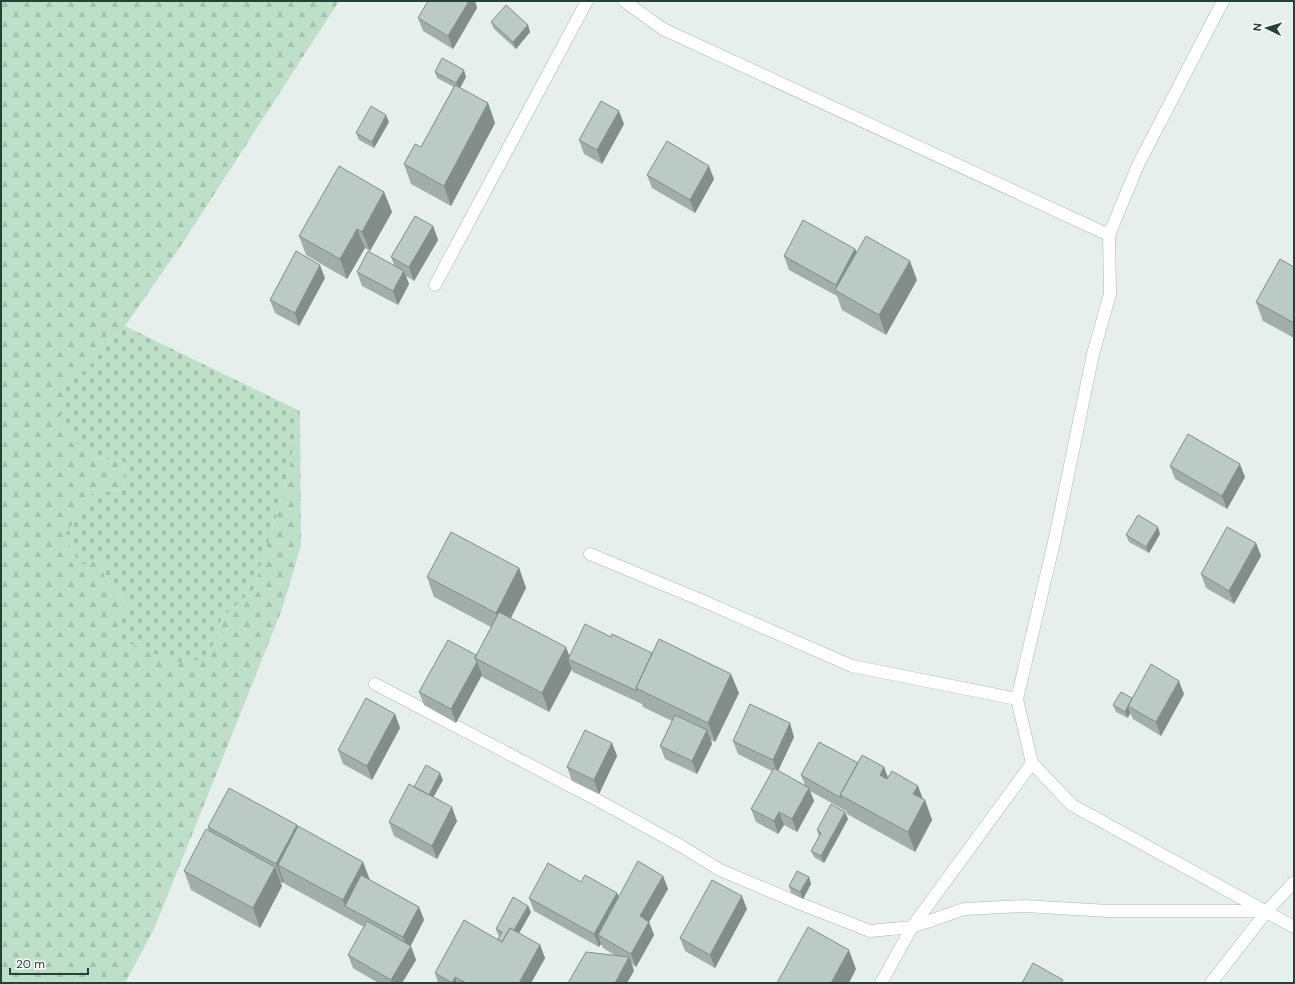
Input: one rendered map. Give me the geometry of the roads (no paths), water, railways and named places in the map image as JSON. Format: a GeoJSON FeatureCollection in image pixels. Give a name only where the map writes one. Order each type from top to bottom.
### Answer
{"type":"FeatureCollection","features":[{"type":"Feature","properties":{"kind":"street"},"geometry":{"type":"LineString","coordinates":[[435,285],[587,1]]}},
{"type":"Feature","properties":{"kind":"street"},"geometry":{"type":"LineString","coordinates":[[624,1],[663,29],[1109,235]]}},
{"type":"Feature","properties":{"kind":"street"},"geometry":{"type":"LineString","coordinates":[[1223,1],[1138,165],[1109,235],[1110,294],[1093,354],[1055,538],[1017,699],[1032,764],[1072,804],[1294,927]]}},
{"type":"Feature","properties":{"kind":"street"},"geometry":{"type":"LineString","coordinates":[[590,554],[703,601],[852,666],[1017,699]]}},
{"type":"Feature","properties":{"kind":"street"},"geometry":{"type":"LineString","coordinates":[[375,684],[601,802],[682,846],[720,870],[870,931],[912,927],[964,909],[1024,906],[1109,911],[1267,911]]}},
{"type":"Feature","properties":{"kind":"street"},"geometry":{"type":"LineString","coordinates":[[881,983],[912,927],[1032,764]]}},
{"type":"Feature","properties":{"kind":"street"},"geometry":{"type":"LineString","coordinates":[[1211,983],[1267,911],[1294,882]]}}]}
